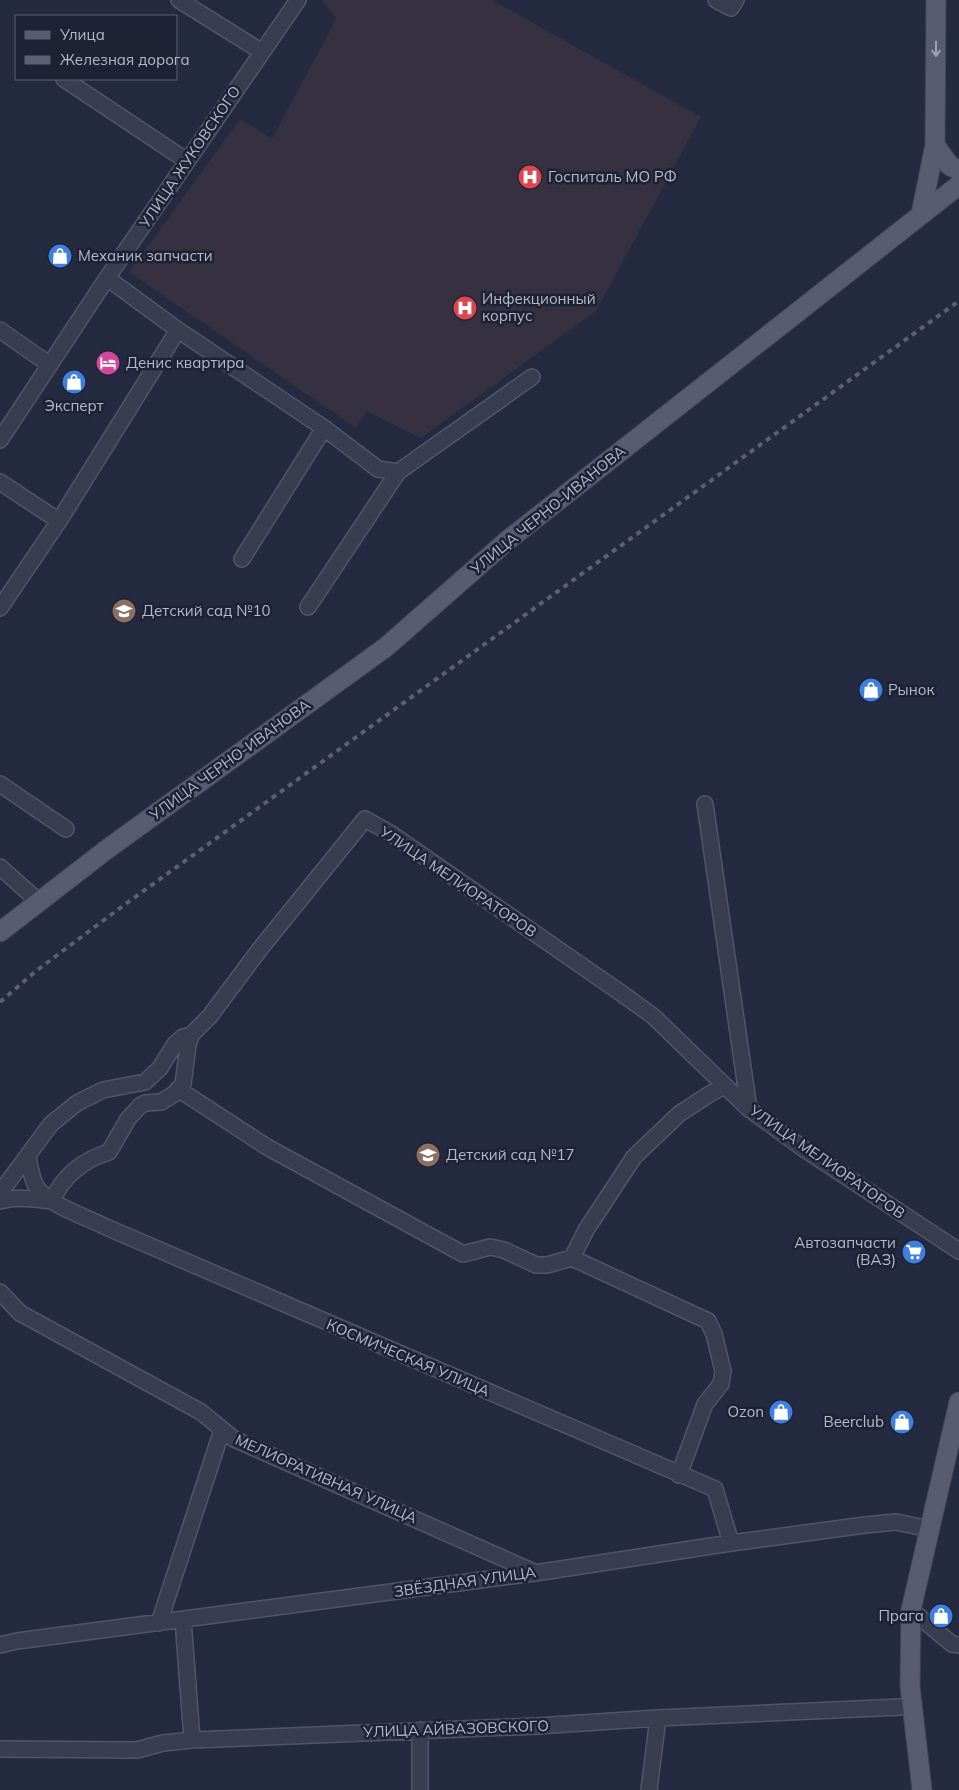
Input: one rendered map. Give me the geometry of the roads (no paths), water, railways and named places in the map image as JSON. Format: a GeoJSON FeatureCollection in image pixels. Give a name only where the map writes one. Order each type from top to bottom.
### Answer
{"type":"FeatureCollection","features":[{"type":"Feature","properties":{"kind":"main road"},"geometry":{"type":"LineString","coordinates":[[921,214],[935,145],[936,0]]}},
{"type":"Feature","properties":{"kind":"main road"},"geometry":{"type":"LineString","coordinates":[[935,145],[950,166],[959,170]]}},
{"type":"Feature","properties":{"kind":"main road","name":"УЛИЦА ЧЕРНО-ИВАНОВА"},"geometry":{"type":"LineString","coordinates":[[0,932],[106,850],[386,647],[508,540],[959,185]]}},
{"type":"Feature","properties":{"kind":"main road"},"geometry":{"type":"LineString","coordinates":[[922,1790],[910,1686],[911,1610],[959,1402]]}},
{"type":"Feature","properties":{"kind":"street"},"geometry":{"type":"LineString","coordinates":[[179,0],[262,52]]}},
{"type":"Feature","properties":{"kind":"street","name":"УЛИЦА ЖУКОВСКОГО"},"geometry":{"type":"LineString","coordinates":[[0,440],[107,278],[298,0]]}},
{"type":"Feature","properties":{"kind":"street"},"geometry":{"type":"LineString","coordinates":[[716,0],[731,8],[736,0]]}},
{"type":"Feature","properties":{"kind":"street"},"geometry":{"type":"LineString","coordinates":[[66,80],[187,161]]}},
{"type":"Feature","properties":{"kind":"street"},"geometry":{"type":"LineString","coordinates":[[107,278],[178,330],[324,428],[378,469],[398,472]]}},
{"type":"Feature","properties":{"kind":"street"},"geometry":{"type":"LineString","coordinates":[[0,330],[50,365]]}},
{"type":"Feature","properties":{"kind":"street"},"geometry":{"type":"LineString","coordinates":[[0,608],[59,521],[178,330]]}},
{"type":"Feature","properties":{"kind":"street"},"geometry":{"type":"LineString","coordinates":[[308,607],[398,472],[532,377]]}},
{"type":"Feature","properties":{"kind":"street"},"geometry":{"type":"LineString","coordinates":[[242,559],[324,428]]}},
{"type":"Feature","properties":{"kind":"street"},"geometry":{"type":"LineString","coordinates":[[0,482],[59,521]]}},
{"type":"Feature","properties":{"kind":"street"},"geometry":{"type":"LineString","coordinates":[[0,784],[66,829]]}},
{"type":"Feature","properties":{"kind":"street"},"geometry":{"type":"LineString","coordinates":[[705,804],[749,1109]]}},
{"type":"Feature","properties":{"kind":"street","name":"УЛИЦА МЕЛИОРАТОРОВ"},"geometry":{"type":"LineString","coordinates":[[191,1036],[210,1016],[260,948],[364,819],[390,832],[653,1016],[749,1109],[804,1149],[959,1251]]}},
{"type":"Feature","properties":{"kind":"street"},"geometry":{"type":"LineString","coordinates":[[0,867],[38,901]]}},
{"type":"Feature","properties":{"kind":"street"},"geometry":{"type":"LineString","coordinates":[[0,1193],[51,1124],[77,1103],[103,1090],[145,1082],[160,1068],[175,1044],[183,1037],[191,1036],[182,1084],[174,1094],[161,1102],[145,1103],[140,1106],[128,1119],[108,1152],[94,1157],[81,1165],[57,1189],[52,1201]]}},
{"type":"Feature","properties":{"kind":"street"},"geometry":{"type":"LineString","coordinates":[[572,1258],[586,1230],[634,1157],[679,1114],[724,1086]]}},
{"type":"Feature","properties":{"kind":"street"},"geometry":{"type":"LineString","coordinates":[[178,1089],[267,1147],[463,1254],[490,1247],[504,1250],[536,1265],[547,1265],[572,1258],[708,1321],[714,1334],[723,1371],[721,1384],[705,1404],[680,1475]]}},
{"type":"Feature","properties":{"kind":"street"},"geometry":{"type":"LineString","coordinates":[[28,1156],[36,1184],[40,1191],[52,1201]]}},
{"type":"Feature","properties":{"kind":"street"},"geometry":{"type":"LineString","coordinates":[[0,1201],[16,1197],[26,1197],[52,1201]]}},
{"type":"Feature","properties":{"kind":"street","name":"КОСМИЧЕСКАЯ УЛИЦА"},"geometry":{"type":"LineString","coordinates":[[52,1201],[106,1227],[715,1489],[731,1543]]}},
{"type":"Feature","properties":{"kind":"street","name":"МЕЛИОРАТИВНАЯ УЛИЦА"},"geometry":{"type":"LineString","coordinates":[[0,1292],[20,1314],[201,1412],[234,1439],[535,1573]]}},
{"type":"Feature","properties":{"kind":"street"},"geometry":{"type":"LineString","coordinates":[[159,1623],[222,1430]]}},
{"type":"Feature","properties":{"kind":"street","name":"ЗВЁЗДНАЯ УЛИЦА"},"geometry":{"type":"LineString","coordinates":[[0,1645],[17,1641],[535,1573],[865,1525],[896,1522],[930,1529]]}},
{"type":"Feature","properties":{"kind":"street"},"geometry":{"type":"LineString","coordinates":[[911,1610],[952,1644],[959,1645]]}},
{"type":"Feature","properties":{"kind":"street"},"geometry":{"type":"LineString","coordinates":[[183,1620],[192,1740]]}},
{"type":"Feature","properties":{"kind":"street","name":"УЛИЦА АЙВАЗОВСКОГО"},"geometry":{"type":"LineString","coordinates":[[0,1749],[137,1750],[163,1743],[192,1740],[537,1726],[912,1705]]}},
{"type":"Feature","properties":{"kind":"street"},"geometry":{"type":"LineString","coordinates":[[649,1790],[658,1718]]}},
{"type":"Feature","properties":{"kind":"street"},"geometry":{"type":"LineString","coordinates":[[420,1730],[420,1790]]}},
{"type":"Feature","properties":{"kind":"railway"},"geometry":{"type":"LineString","coordinates":[[0,1002],[36,971],[120,908],[959,301]]}},
{"type":"Feature","properties":{"kind":"place","name":"Госпиталь МО РФ"},"geometry":{"type":"Point","coordinates":[530,177]}},
{"type":"Feature","properties":{"kind":"place","name":"Механик запчасти"},"geometry":{"type":"Point","coordinates":[60,256]}},
{"type":"Feature","properties":{"kind":"place","name":"Инфекционный корпус"},"geometry":{"type":"Point","coordinates":[465,308]}},
{"type":"Feature","properties":{"kind":"place","name":"Денис квартира"},"geometry":{"type":"Point","coordinates":[108,363]}},
{"type":"Feature","properties":{"kind":"place","name":"Эксперт"},"geometry":{"type":"Point","coordinates":[74,382]}},
{"type":"Feature","properties":{"kind":"place","name":"Детский сад №10"},"geometry":{"type":"Point","coordinates":[124,611]}},
{"type":"Feature","properties":{"kind":"place","name":"Рынок"},"geometry":{"type":"Point","coordinates":[871,690]}},
{"type":"Feature","properties":{"kind":"place","name":"Детский сад №17"},"geometry":{"type":"Point","coordinates":[428,1155]}},
{"type":"Feature","properties":{"kind":"place","name":"Автозапчасти (ВАЗ)"},"geometry":{"type":"Point","coordinates":[914,1252]}},
{"type":"Feature","properties":{"kind":"place","name":"Ozon"},"geometry":{"type":"Point","coordinates":[781,1412]}},
{"type":"Feature","properties":{"kind":"place","name":"Beerclub"},"geometry":{"type":"Point","coordinates":[902,1422]}},
{"type":"Feature","properties":{"kind":"place","name":"Прага"},"geometry":{"type":"Point","coordinates":[941,1616]}}]}
